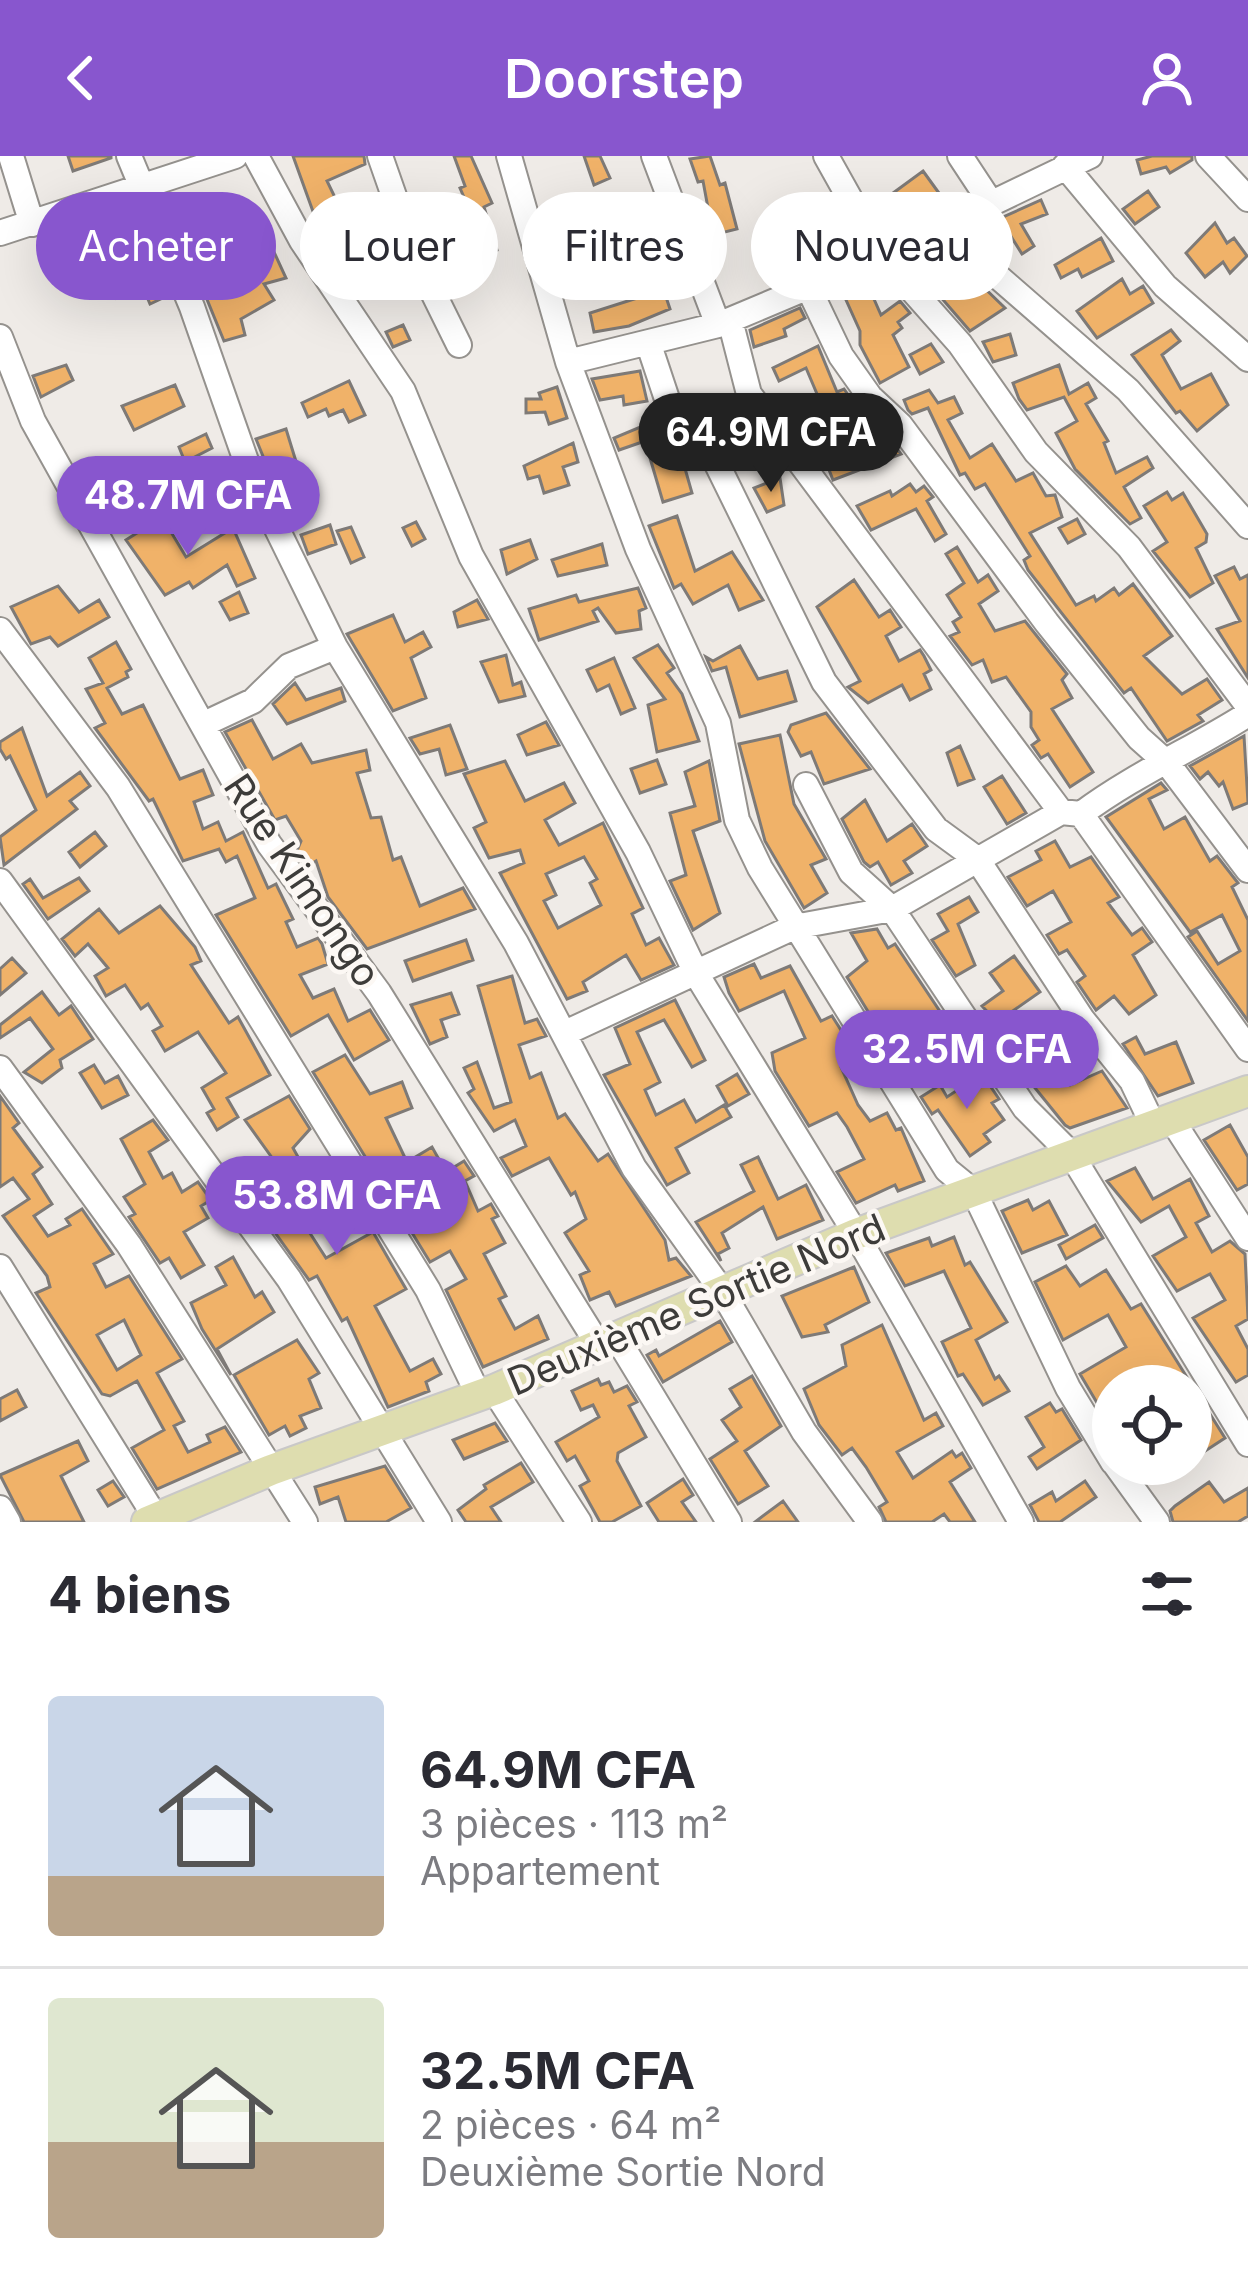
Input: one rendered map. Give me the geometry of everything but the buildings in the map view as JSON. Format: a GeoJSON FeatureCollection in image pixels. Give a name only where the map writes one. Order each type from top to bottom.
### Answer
{"type":"FeatureCollection","features":[{"type":"Feature","properties":{"kind":"main road","name":"Deuxième Sortie Nord"},"geometry":{"type":"LineString","coordinates":[[151,1520],[271,1470],[487,1393],[720,1288],[856,1234],[1248,1091]]}},
{"type":"Feature","properties":{"kind":"street"},"geometry":{"type":"LineString","coordinates":[[11,156],[32,224]]}},
{"type":"Feature","properties":{"kind":"street"},"geometry":{"type":"LineString","coordinates":[[129,156],[252,478],[335,647],[516,943],[634,1168],[720,1288],[804,1432],[870,1522]]}},
{"type":"Feature","properties":{"kind":"street"},"geometry":{"type":"LineString","coordinates":[[0,233],[235,156]]}},
{"type":"Feature","properties":{"kind":"street"},"geometry":{"type":"LineString","coordinates":[[256,156],[302,241],[404,391],[471,556],[638,852],[698,975],[856,1234],[1021,1522]]}},
{"type":"Feature","properties":{"kind":"street"},"geometry":{"type":"LineString","coordinates":[[380,156],[415,256],[459,345]]}},
{"type":"Feature","properties":{"kind":"street"},"geometry":{"type":"LineString","coordinates":[[509,156],[568,362],[638,549],[718,723],[737,820],[794,927],[947,1170],[974,1192],[1068,1388],[1092,1427]]}},
{"type":"Feature","properties":{"kind":"street"},"geometry":{"type":"LineString","coordinates":[[654,156],[724,322],[748,394],[1248,1049]]}},
{"type":"Feature","properties":{"kind":"street"},"geometry":{"type":"LineString","coordinates":[[826,156],[846,192]]}},
{"type":"Feature","properties":{"kind":"street"},"geometry":{"type":"LineString","coordinates":[[960,156],[984,192]]}},
{"type":"Feature","properties":{"kind":"street"},"geometry":{"type":"LineString","coordinates":[[1013,192],[1090,156]]}},
{"type":"Feature","properties":{"kind":"street"},"geometry":{"type":"LineString","coordinates":[[1208,156],[1248,199]]}},
{"type":"Feature","properties":{"kind":"street"},"geometry":{"type":"LineString","coordinates":[[1065,166],[1165,286],[1248,359]]}},
{"type":"Feature","properties":{"kind":"street"},"geometry":{"type":"LineString","coordinates":[[1013,290],[1128,390],[1248,526]]}},
{"type":"Feature","properties":{"kind":"street"},"geometry":{"type":"LineString","coordinates":[[568,362],[724,322],[777,300]]}},
{"type":"Feature","properties":{"kind":"street"},"geometry":{"type":"LineString","coordinates":[[814,300],[841,356],[870,397],[900,425],[1138,738],[1168,764],[1248,870]]}},
{"type":"Feature","properties":{"kind":"street"},"geometry":{"type":"LineString","coordinates":[[565,1034],[794,927],[892,908],[976,859],[1168,764],[1248,710],[1129,547],[1036,452],[960,344],[921,300]]}},
{"type":"Feature","properties":{"kind":"street","name":"Rue Kimongo"},"geometry":{"type":"LineString","coordinates":[[0,337],[33,421],[269,844],[379,993],[729,1522]]}},
{"type":"Feature","properties":{"kind":"street"},"geometry":{"type":"LineString","coordinates":[[649,344],[669,405],[714,458],[824,682],[936,829],[976,859],[1082,1019],[1112,1051],[1248,1238]]}},
{"type":"Feature","properties":{"kind":"street"},"geometry":{"type":"LineString","coordinates":[[0,630],[118,787],[487,1393],[579,1522]]}},
{"type":"Feature","properties":{"kind":"street"},"geometry":{"type":"LineString","coordinates":[[204,724],[253,701],[289,666],[335,647]]}},
{"type":"Feature","properties":{"kind":"street"},"geometry":{"type":"LineString","coordinates":[[806,785],[851,872],[892,908],[1025,1108],[1071,1154],[1248,1444]]}},
{"type":"Feature","properties":{"kind":"street"},"geometry":{"type":"LineString","coordinates":[[0,881],[224,1185],[439,1522]]}},
{"type":"Feature","properties":{"kind":"street"},"geometry":{"type":"LineString","coordinates":[[0,1068],[129,1245],[304,1522]]}},
{"type":"Feature","properties":{"kind":"street"},"geometry":{"type":"LineString","coordinates":[[0,1267],[151,1520]]}},
{"type":"Feature","properties":{"kind":"street"},"geometry":{"type":"LineString","coordinates":[[1130,1485],[1157,1522]]}},
{"type":"Feature","properties":{"kind":"street"},"geometry":{"type":"LineString","coordinates":[[0,1508],[8,1522]]}}]}
